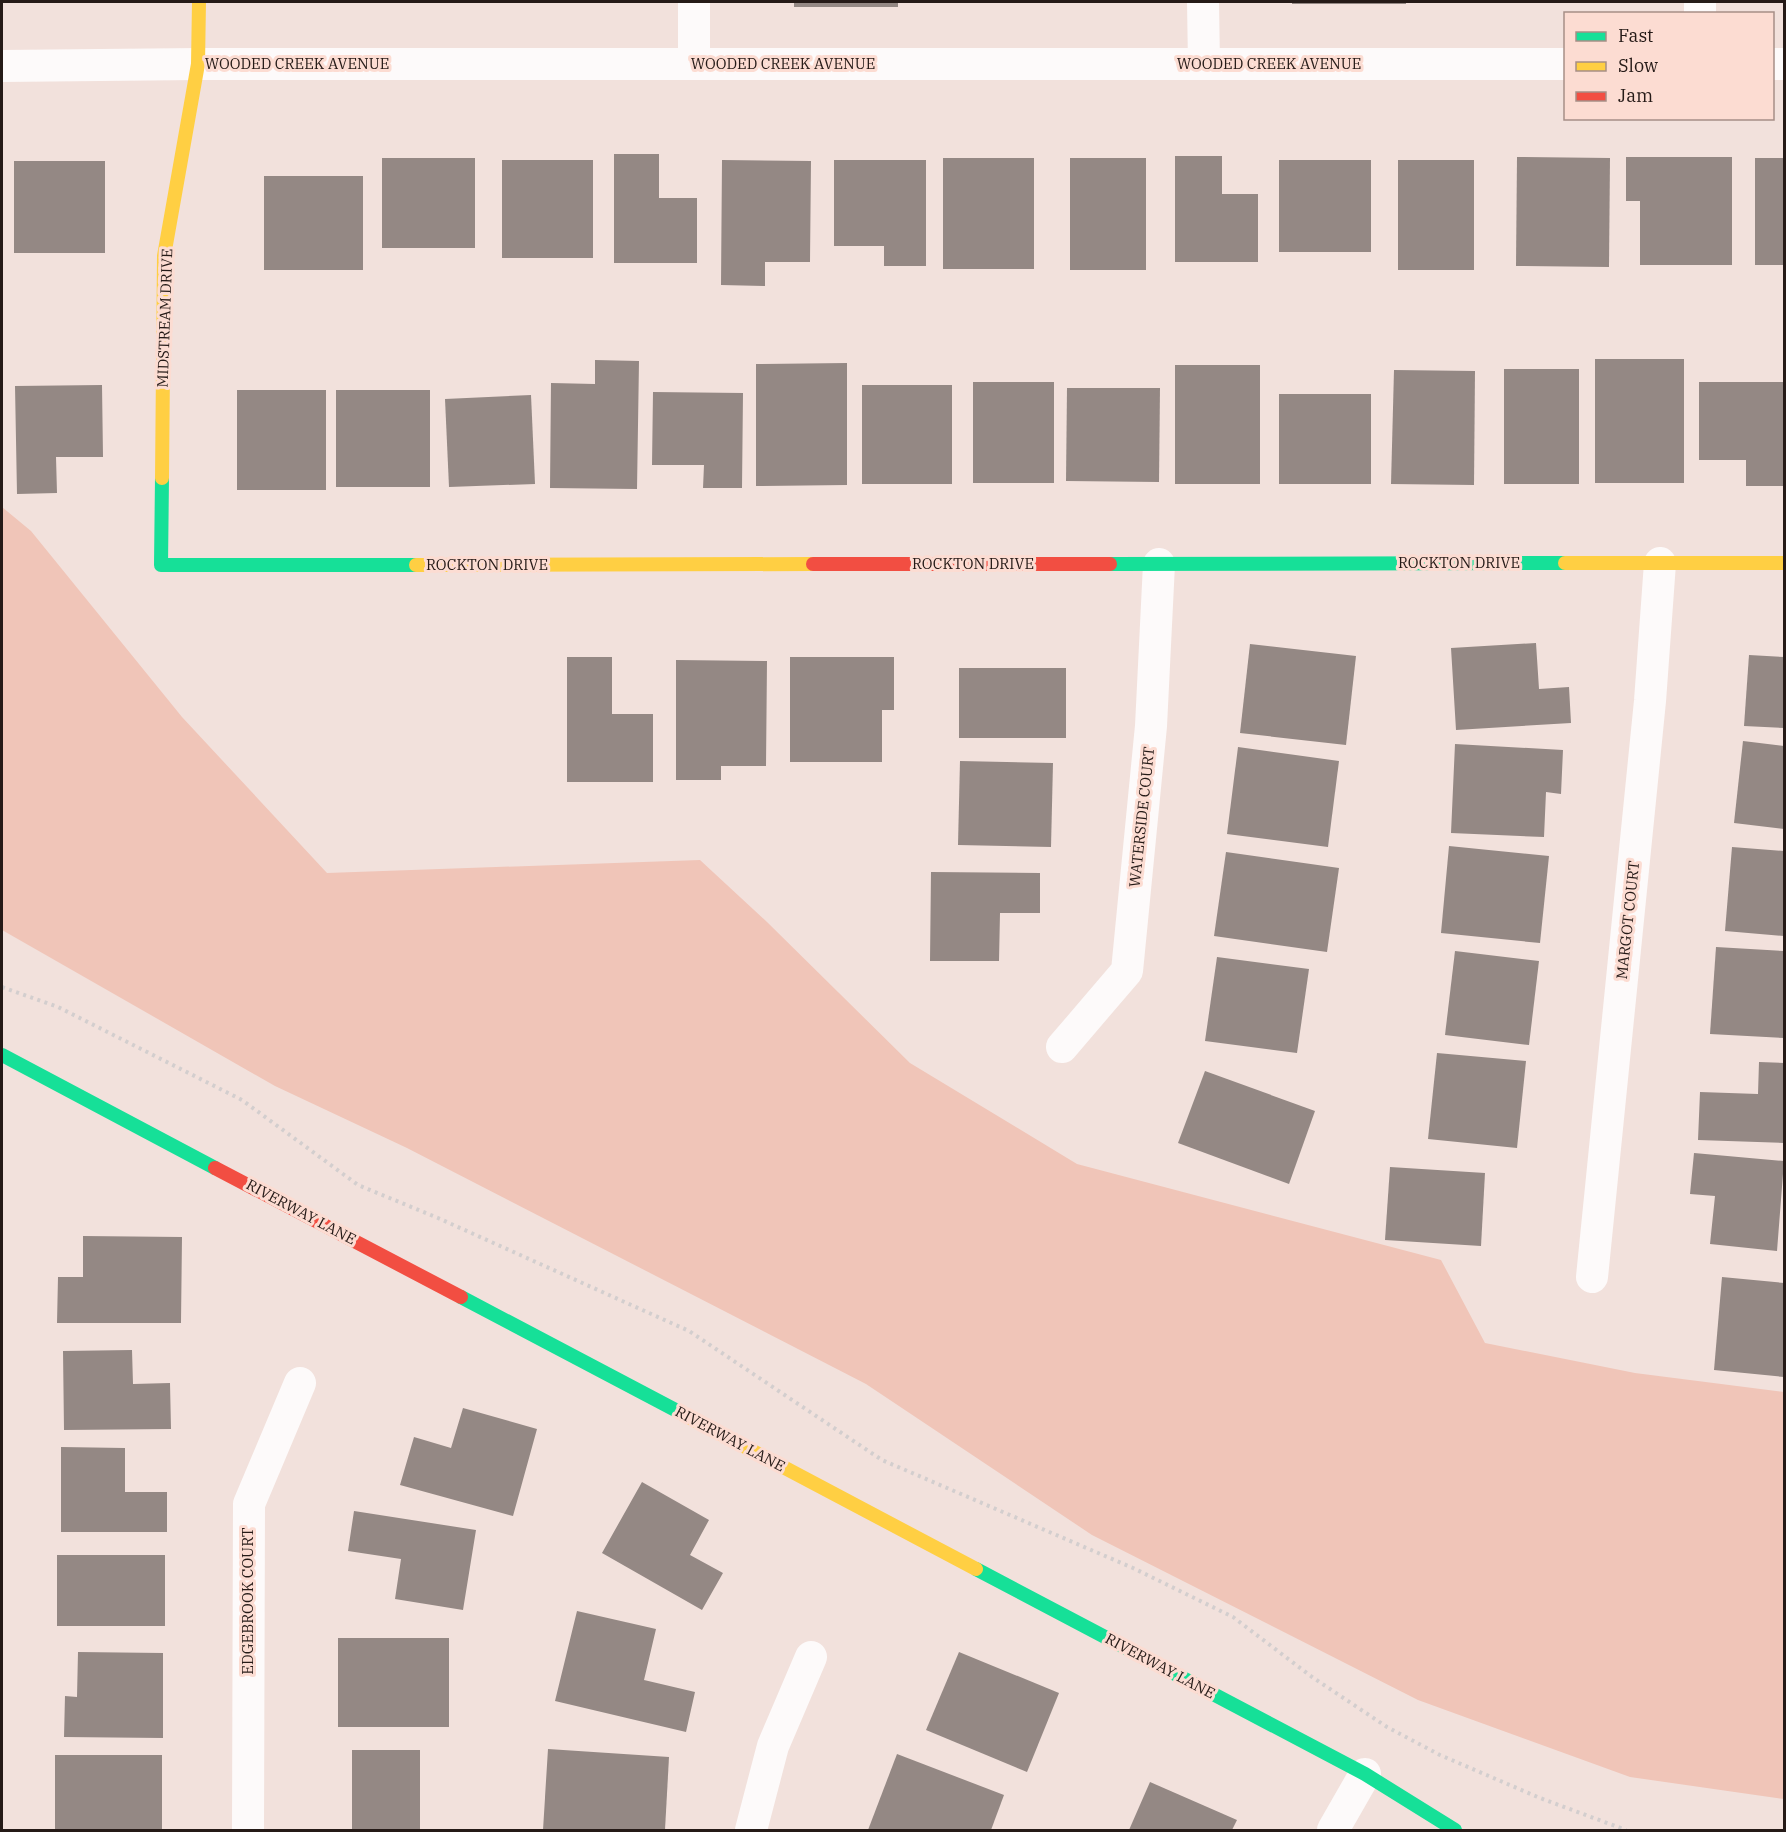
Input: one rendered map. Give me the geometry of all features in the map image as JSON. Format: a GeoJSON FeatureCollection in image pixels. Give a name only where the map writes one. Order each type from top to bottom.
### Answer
{"type":"FeatureCollection","features":[{"type":"Feature","properties":{"kind":"street","name":"MIDSTREAM DRIVE"},"geometry":{"type":"LineString","coordinates":[[161,565],[164,256],[198,64],[199,2]]}},
{"type":"Feature","properties":{"kind":"street"},"geometry":{"type":"LineString","coordinates":[[694,2],[694,64]]}},
{"type":"Feature","properties":{"kind":"street"},"geometry":{"type":"LineString","coordinates":[[1203,2],[1204,64]]}},
{"type":"Feature","properties":{"kind":"street","name":"WOODED CREEK AVENUE"},"geometry":{"type":"LineString","coordinates":[[2,66],[1564,64]]}},
{"type":"Feature","properties":{"kind":"street","name":"MARGOT COURT"},"geometry":{"type":"LineString","coordinates":[[1592,1277],[1650,701],[1660,563]]}},
{"type":"Feature","properties":{"kind":"street","name":"ROCKTON DRIVE"},"geometry":{"type":"LineString","coordinates":[[161,565],[1785,563]]}},
{"type":"Feature","properties":{"kind":"street","name":"WATERSIDE COURT"},"geometry":{"type":"LineString","coordinates":[[1062,1047],[1127,971],[1151,726],[1159,564]]}},
{"type":"Feature","properties":{"kind":"street","name":"RIVERWAY LANE"},"geometry":{"type":"LineString","coordinates":[[2,1054],[1365,1774],[1455,1830]]}},
{"type":"Feature","properties":{"kind":"street","name":"EDGEBROOK COURT"},"geometry":{"type":"LineString","coordinates":[[248,1830],[249,1504],[300,1383]]}},
{"type":"Feature","properties":{"kind":"street"},"geometry":{"type":"LineString","coordinates":[[751,1830],[773,1746],[811,1657]]}},
{"type":"Feature","properties":{"kind":"street"},"geometry":{"type":"LineString","coordinates":[[1333,1830],[1365,1774]]}},
{"type":"Feature","properties":{"kind":"path"},"geometry":{"type":"LineString","coordinates":[[2,987],[58,1007],[242,1100],[358,1185],[438,1218],[689,1330],[882,1460],[1133,1568],[1233,1617],[1340,1696],[1387,1726],[1440,1755],[1540,1798],[1626,1830]]}},
{"type":"Feature","properties":{"kind":"shaded area"},"geometry":{"type":"Polygon","coordinates":[[[2,507],[31,531],[182,717],[327,873],[700,860],[767,922],[910,1063],[1077,1164],[1441,1260],[1485,1343],[1635,1373],[1784,1392],[1784,1799],[1630,1777],[1418,1700],[1092,1535],[866,1384],[407,1148],[275,1086],[2,930],[2,507]]]}},
{"type":"Feature","properties":{"kind":"building"},"geometry":{"type":"Polygon","coordinates":[[[794,2],[898,2],[898,7],[794,7],[794,2]]]}},
{"type":"Feature","properties":{"kind":"building"},"geometry":{"type":"Polygon","coordinates":[[[1292,2],[1406,2],[1406,4],[1292,4],[1292,2]]]}},
{"type":"Feature","properties":{"kind":"building"},"geometry":{"type":"Polygon","coordinates":[[[614,154],[659,154],[659,198],[697,198],[697,263],[614,263],[614,154]]]}},
{"type":"Feature","properties":{"kind":"building"},"geometry":{"type":"Polygon","coordinates":[[[1175,156],[1222,156],[1222,194],[1258,194],[1258,262],[1175,262],[1175,156]]]}},
{"type":"Feature","properties":{"kind":"building"},"geometry":{"type":"Polygon","coordinates":[[[1517,157],[1610,158],[1609,267],[1516,266],[1517,157]]]}},
{"type":"Feature","properties":{"kind":"building"},"geometry":{"type":"Polygon","coordinates":[[[1626,157],[1732,157],[1732,265],[1640,265],[1640,201],[1626,201],[1626,157]]]}},
{"type":"Feature","properties":{"kind":"building"},"geometry":{"type":"Polygon","coordinates":[[[382,158],[475,158],[475,248],[382,248],[382,158]]]}},
{"type":"Feature","properties":{"kind":"building"},"geometry":{"type":"Polygon","coordinates":[[[943,158],[1034,158],[1034,269],[943,269],[943,158]]]}},
{"type":"Feature","properties":{"kind":"building"},"geometry":{"type":"Polygon","coordinates":[[[1070,158],[1146,158],[1146,270],[1070,270],[1070,158]]]}},
{"type":"Feature","properties":{"kind":"building"},"geometry":{"type":"Polygon","coordinates":[[[1755,158],[1784,158],[1784,265],[1755,265],[1755,158]]]}},
{"type":"Feature","properties":{"kind":"building"},"geometry":{"type":"Polygon","coordinates":[[[502,160],[593,160],[593,258],[502,258],[502,160]]]}},
{"type":"Feature","properties":{"kind":"building"},"geometry":{"type":"Polygon","coordinates":[[[722,160],[811,161],[810,262],[765,262],[765,286],[721,285],[722,160]]]}},
{"type":"Feature","properties":{"kind":"building"},"geometry":{"type":"Polygon","coordinates":[[[834,160],[926,160],[926,266],[884,266],[884,246],[834,246],[834,160]]]}},
{"type":"Feature","properties":{"kind":"building"},"geometry":{"type":"Polygon","coordinates":[[[1279,160],[1371,160],[1371,252],[1279,252],[1279,160]]]}},
{"type":"Feature","properties":{"kind":"building"},"geometry":{"type":"Polygon","coordinates":[[[1398,160],[1474,160],[1474,270],[1398,270],[1398,160]]]}},
{"type":"Feature","properties":{"kind":"building"},"geometry":{"type":"Polygon","coordinates":[[[14,161],[105,161],[105,253],[14,253],[14,161]]]}},
{"type":"Feature","properties":{"kind":"building"},"geometry":{"type":"Polygon","coordinates":[[[264,176],[363,176],[363,270],[264,270],[264,176]]]}},
{"type":"Feature","properties":{"kind":"building"},"geometry":{"type":"Polygon","coordinates":[[[1595,359],[1684,359],[1684,483],[1595,483],[1595,359]]]}},
{"type":"Feature","properties":{"kind":"building"},"geometry":{"type":"Polygon","coordinates":[[[595,360],[639,361],[637,489],[550,488],[551,383],[595,384],[595,360]]]}},
{"type":"Feature","properties":{"kind":"building"},"geometry":{"type":"Polygon","coordinates":[[[847,363],[847,485],[756,486],[756,364],[847,363]]]}},
{"type":"Feature","properties":{"kind":"building"},"geometry":{"type":"Polygon","coordinates":[[[1175,365],[1260,365],[1260,484],[1175,484],[1175,365]]]}},
{"type":"Feature","properties":{"kind":"building"},"geometry":{"type":"Polygon","coordinates":[[[1504,369],[1579,369],[1579,484],[1504,484],[1504,369]]]}},
{"type":"Feature","properties":{"kind":"building"},"geometry":{"type":"Polygon","coordinates":[[[1394,370],[1475,371],[1474,485],[1391,484],[1394,370]]]}},
{"type":"Feature","properties":{"kind":"building"},"geometry":{"type":"Polygon","coordinates":[[[973,382],[1054,382],[1054,483],[973,483],[973,382]]]}},
{"type":"Feature","properties":{"kind":"building"},"geometry":{"type":"Polygon","coordinates":[[[1699,382],[1784,382],[1784,486],[1746,486],[1746,460],[1699,460],[1699,382]]]}},
{"type":"Feature","properties":{"kind":"building"},"geometry":{"type":"Polygon","coordinates":[[[102,385],[103,457],[56,457],[57,493],[17,494],[15,386],[102,385]]]}},
{"type":"Feature","properties":{"kind":"building"},"geometry":{"type":"Polygon","coordinates":[[[862,385],[952,385],[952,484],[862,484],[862,385]]]}},
{"type":"Feature","properties":{"kind":"building"},"geometry":{"type":"Polygon","coordinates":[[[1067,388],[1160,388],[1159,482],[1066,481],[1067,388]]]}},
{"type":"Feature","properties":{"kind":"building"},"geometry":{"type":"Polygon","coordinates":[[[237,390],[326,390],[326,490],[237,490],[237,390]]]}},
{"type":"Feature","properties":{"kind":"building"},"geometry":{"type":"Polygon","coordinates":[[[336,390],[430,390],[430,487],[336,487],[336,390]]]}},
{"type":"Feature","properties":{"kind":"building"},"geometry":{"type":"Polygon","coordinates":[[[653,392],[743,393],[742,488],[703,488],[704,465],[652,465],[653,392]]]}},
{"type":"Feature","properties":{"kind":"building"},"geometry":{"type":"Polygon","coordinates":[[[1279,394],[1371,394],[1371,484],[1279,484],[1279,394]]]}},
{"type":"Feature","properties":{"kind":"building"},"geometry":{"type":"Polygon","coordinates":[[[531,395],[535,484],[449,487],[445,399],[531,395]]]}},
{"type":"Feature","properties":{"kind":"building"},"geometry":{"type":"Polygon","coordinates":[[[1536,643],[1539,689],[1569,687],[1571,723],[1456,730],[1451,648],[1536,643]]]}},
{"type":"Feature","properties":{"kind":"building"},"geometry":{"type":"Polygon","coordinates":[[[1250,644],[1356,656],[1346,745],[1240,733],[1250,644]]]}},
{"type":"Feature","properties":{"kind":"building"},"geometry":{"type":"Polygon","coordinates":[[[1749,655],[1784,657],[1784,728],[1744,726],[1749,655]]]}},
{"type":"Feature","properties":{"kind":"building"},"geometry":{"type":"Polygon","coordinates":[[[567,657],[612,657],[612,714],[653,714],[653,782],[567,782],[567,657]]]}},
{"type":"Feature","properties":{"kind":"building"},"geometry":{"type":"Polygon","coordinates":[[[790,657],[894,657],[894,710],[882,710],[882,762],[790,762],[790,657]]]}},
{"type":"Feature","properties":{"kind":"building"},"geometry":{"type":"Polygon","coordinates":[[[676,660],[767,661],[766,766],[721,766],[721,780],[676,780],[676,660]]]}},
{"type":"Feature","properties":{"kind":"building"},"geometry":{"type":"Polygon","coordinates":[[[959,668],[1066,668],[1066,738],[959,738],[959,668]]]}},
{"type":"Feature","properties":{"kind":"building"},"geometry":{"type":"Polygon","coordinates":[[[1743,741],[1784,746],[1784,829],[1734,823],[1743,741]]]}},
{"type":"Feature","properties":{"kind":"building"},"geometry":{"type":"Polygon","coordinates":[[[1455,744],[1563,750],[1561,794],[1546,792],[1544,837],[1451,833],[1455,744]]]}},
{"type":"Feature","properties":{"kind":"building"},"geometry":{"type":"Polygon","coordinates":[[[1238,747],[1339,761],[1328,847],[1227,834],[1238,747]]]}},
{"type":"Feature","properties":{"kind":"building"},"geometry":{"type":"Polygon","coordinates":[[[960,761],[1053,763],[1051,847],[958,845],[960,761]]]}},
{"type":"Feature","properties":{"kind":"building"},"geometry":{"type":"Polygon","coordinates":[[[1449,846],[1549,856],[1540,943],[1441,933],[1449,846]]]}},
{"type":"Feature","properties":{"kind":"building"},"geometry":{"type":"Polygon","coordinates":[[[1732,847],[1784,851],[1784,936],[1725,931],[1732,847]]]}},
{"type":"Feature","properties":{"kind":"building"},"geometry":{"type":"Polygon","coordinates":[[[1226,852],[1339,868],[1327,952],[1214,936],[1226,852]]]}},
{"type":"Feature","properties":{"kind":"building"},"geometry":{"type":"Polygon","coordinates":[[[931,872],[1040,873],[1040,913],[1000,913],[999,961],[930,961],[931,872]]]}},
{"type":"Feature","properties":{"kind":"building"},"geometry":{"type":"Polygon","coordinates":[[[1716,947],[1784,951],[1784,1038],[1710,1034],[1716,947]]]}},
{"type":"Feature","properties":{"kind":"building"},"geometry":{"type":"Polygon","coordinates":[[[1455,951],[1539,961],[1529,1045],[1445,1035],[1455,951]]]}},
{"type":"Feature","properties":{"kind":"building"},"geometry":{"type":"Polygon","coordinates":[[[1217,957],[1309,969],[1297,1053],[1205,1041],[1217,957]]]}},
{"type":"Feature","properties":{"kind":"building"},"geometry":{"type":"Polygon","coordinates":[[[1437,1053],[1526,1061],[1517,1148],[1428,1139],[1437,1053]]]}},
{"type":"Feature","properties":{"kind":"building"},"geometry":{"type":"Polygon","coordinates":[[[1759,1062],[1784,1063],[1784,1143],[1698,1140],[1700,1092],[1758,1094],[1759,1062]]]}},
{"type":"Feature","properties":{"kind":"building"},"geometry":{"type":"Polygon","coordinates":[[[1205,1071],[1315,1111],[1289,1184],[1178,1143],[1205,1071]]]}},
{"type":"Feature","properties":{"kind":"building"},"geometry":{"type":"Polygon","coordinates":[[[1694,1153],[1784,1161],[1777,1251],[1710,1244],[1715,1196],[1690,1194],[1694,1153]]]}},
{"type":"Feature","properties":{"kind":"building"},"geometry":{"type":"Polygon","coordinates":[[[1390,1167],[1485,1173],[1481,1246],[1385,1240],[1390,1167]]]}},
{"type":"Feature","properties":{"kind":"building"},"geometry":{"type":"Polygon","coordinates":[[[83,1236],[182,1237],[181,1323],[57,1323],[58,1277],[83,1277],[83,1236]]]}},
{"type":"Feature","properties":{"kind":"building"},"geometry":{"type":"Polygon","coordinates":[[[1722,1277],[1784,1283],[1784,1377],[1714,1370],[1722,1277]]]}},
{"type":"Feature","properties":{"kind":"building"},"geometry":{"type":"Polygon","coordinates":[[[132,1350],[133,1384],[170,1383],[171,1429],[64,1430],[63,1351],[132,1350]]]}},
{"type":"Feature","properties":{"kind":"building"},"geometry":{"type":"Polygon","coordinates":[[[463,1408],[537,1429],[513,1516],[400,1485],[414,1437],[451,1448],[463,1408]]]}},
{"type":"Feature","properties":{"kind":"building"},"geometry":{"type":"Polygon","coordinates":[[[61,1447],[125,1448],[125,1492],[167,1492],[167,1532],[61,1532],[61,1447]]]}},
{"type":"Feature","properties":{"kind":"building"},"geometry":{"type":"Polygon","coordinates":[[[642,1482],[709,1520],[690,1555],[723,1573],[702,1610],[602,1553],[642,1482]]]}},
{"type":"Feature","properties":{"kind":"building"},"geometry":{"type":"Polygon","coordinates":[[[354,1511],[476,1530],[463,1610],[395,1599],[401,1559],[348,1551],[354,1511]]]}},
{"type":"Feature","properties":{"kind":"building"},"geometry":{"type":"Polygon","coordinates":[[[57,1555],[165,1555],[165,1626],[57,1626],[57,1555]]]}},
{"type":"Feature","properties":{"kind":"building"},"geometry":{"type":"Polygon","coordinates":[[[577,1611],[656,1629],[644,1680],[695,1692],[686,1732],[555,1701],[577,1611]]]}},
{"type":"Feature","properties":{"kind":"building"},"geometry":{"type":"Polygon","coordinates":[[[338,1638],[449,1638],[449,1727],[338,1727],[338,1638]]]}},
{"type":"Feature","properties":{"kind":"building"},"geometry":{"type":"Polygon","coordinates":[[[78,1652],[163,1653],[163,1738],[64,1737],[65,1696],[77,1697],[78,1652]]]}},
{"type":"Feature","properties":{"kind":"building"},"geometry":{"type":"Polygon","coordinates":[[[959,1652],[1059,1693],[1027,1772],[926,1730],[959,1652]]]}},
{"type":"Feature","properties":{"kind":"building"},"geometry":{"type":"Polygon","coordinates":[[[548,1749],[669,1757],[665,1830],[543,1830],[548,1749]]]}},
{"type":"Feature","properties":{"kind":"building"},"geometry":{"type":"Polygon","coordinates":[[[352,1750],[420,1750],[420,1830],[352,1830],[352,1750]]]}},
{"type":"Feature","properties":{"kind":"building"},"geometry":{"type":"Polygon","coordinates":[[[897,1754],[1004,1795],[991,1830],[868,1830],[897,1754]]]}},
{"type":"Feature","properties":{"kind":"building"},"geometry":{"type":"Polygon","coordinates":[[[55,1755],[162,1755],[162,1830],[55,1830],[55,1755]]]}},
{"type":"Feature","properties":{"kind":"building"},"geometry":{"type":"Polygon","coordinates":[[[1150,1782],[1237,1820],[1232,1830],[1129,1830],[1150,1782]]]}},
{"type":"Feature","properties":{"kind":"traffic: fast"},"geometry":{"type":"LineString","coordinates":[[162,478],[161,565],[416,565]]}},
{"type":"Feature","properties":{"kind":"traffic: fast"},"geometry":{"type":"LineString","coordinates":[[1110,564],[1565,563]]}},
{"type":"Feature","properties":{"kind":"traffic: fast"},"geometry":{"type":"LineString","coordinates":[[2,1055],[215,1168]]}},
{"type":"Feature","properties":{"kind":"traffic: fast"},"geometry":{"type":"LineString","coordinates":[[461,1297],[683,1414]]}},
{"type":"Feature","properties":{"kind":"traffic: fast"},"geometry":{"type":"LineString","coordinates":[[976,1569],[1365,1774],[1455,1830]]}},
{"type":"Feature","properties":{"kind":"traffic: slow"},"geometry":{"type":"LineString","coordinates":[[162,478],[164,256],[198,64],[199,2]]}},
{"type":"Feature","properties":{"kind":"traffic: slow"},"geometry":{"type":"LineString","coordinates":[[1565,563],[1784,563]]}},
{"type":"Feature","properties":{"kind":"traffic: slow"},"geometry":{"type":"LineString","coordinates":[[416,565],[813,564]]}},
{"type":"Feature","properties":{"kind":"traffic: slow"},"geometry":{"type":"LineString","coordinates":[[683,1414],[976,1569]]}},
{"type":"Feature","properties":{"kind":"traffic: jam"},"geometry":{"type":"LineString","coordinates":[[813,564],[1110,564]]}},
{"type":"Feature","properties":{"kind":"traffic: jam"},"geometry":{"type":"LineString","coordinates":[[215,1168],[461,1297]]}}]}
